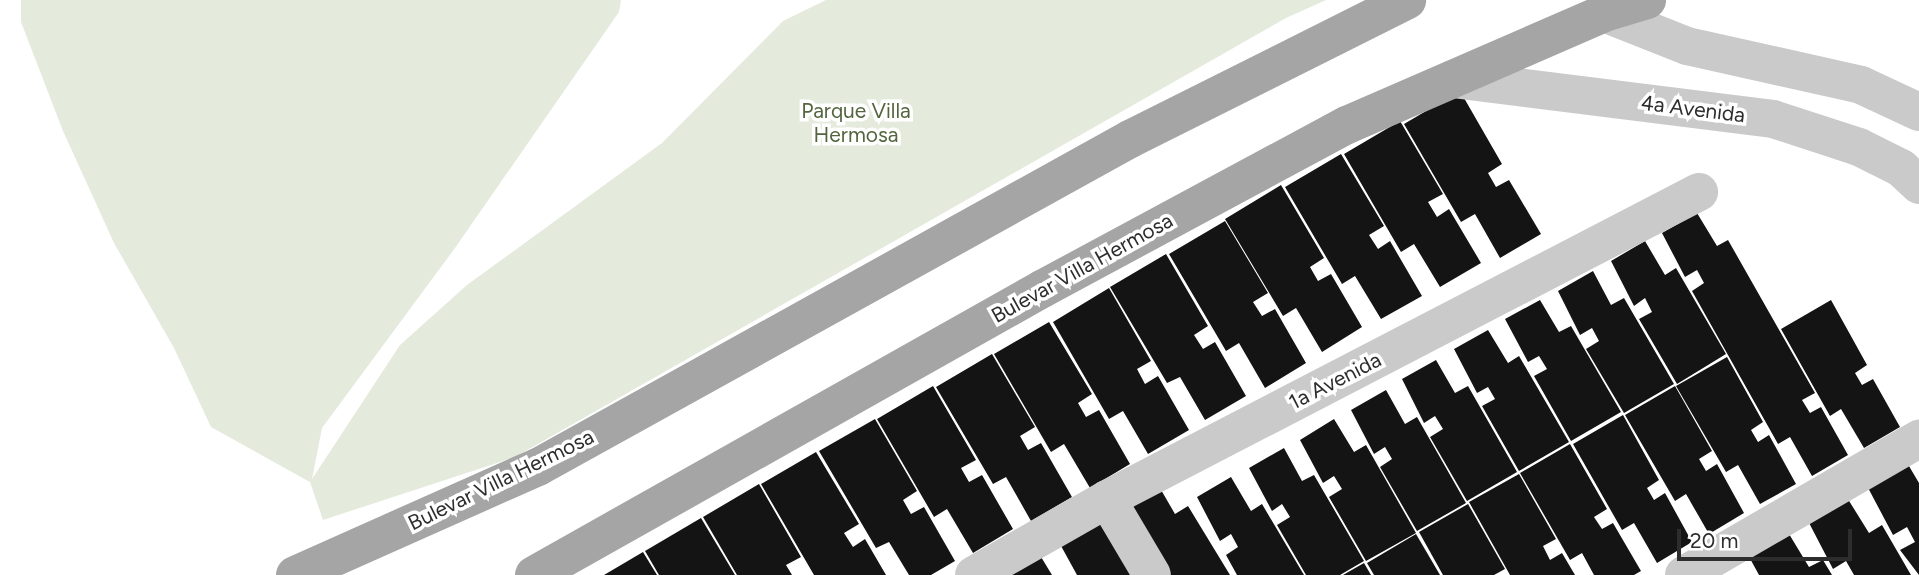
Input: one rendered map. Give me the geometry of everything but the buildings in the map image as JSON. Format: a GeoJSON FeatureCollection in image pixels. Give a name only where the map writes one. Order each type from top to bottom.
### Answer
{"type":"FeatureCollection","features":[{"type":"Feature","properties":{"kind":"main road","name":"Bulevar Villa Hermosa"},"geometry":{"type":"LineString","coordinates":[[295,575],[538,467],[1130,139],[1407,0]]}},
{"type":"Feature","properties":{"kind":"main road","name":"Bulevar Villa Hermosa"},"geometry":{"type":"LineString","coordinates":[[534,575],[1042,289],[1347,125],[1604,13],[1647,0]]}},
{"type":"Feature","properties":{"kind":"street"},"geometry":{"type":"LineString","coordinates":[[1604,13],[1687,46],[1861,85],[1919,112]]}},
{"type":"Feature","properties":{"kind":"street","name":"4a Avenida"},"geometry":{"type":"LineString","coordinates":[[1453,79],[1773,119],[1860,147],[1901,168],[1919,185]]}},
{"type":"Feature","properties":{"kind":"street","name":"1a Avenida"},"geometry":{"type":"LineString","coordinates":[[974,575],[1107,499],[1699,192]]}},
{"type":"Feature","properties":{"kind":"street"},"geometry":{"type":"LineString","coordinates":[[1684,575],[1919,439]]}},
{"type":"Feature","properties":{"kind":"street"},"geometry":{"type":"LineString","coordinates":[[1107,499],[1152,575]]}},
{"type":"Feature","properties":{"kind":"green space","name":"Parque Villa Hermosa"},"geometry":{"type":"Polygon","coordinates":[[[21,0],[621,0],[619,12],[455,248],[322,428],[312,479],[400,345],[467,285],[662,143],[783,21],[826,0],[1326,0],[1286,18],[515,457],[323,520],[310,482],[211,427],[174,348],[114,243],[63,131],[21,22],[21,0]]]}}]}
